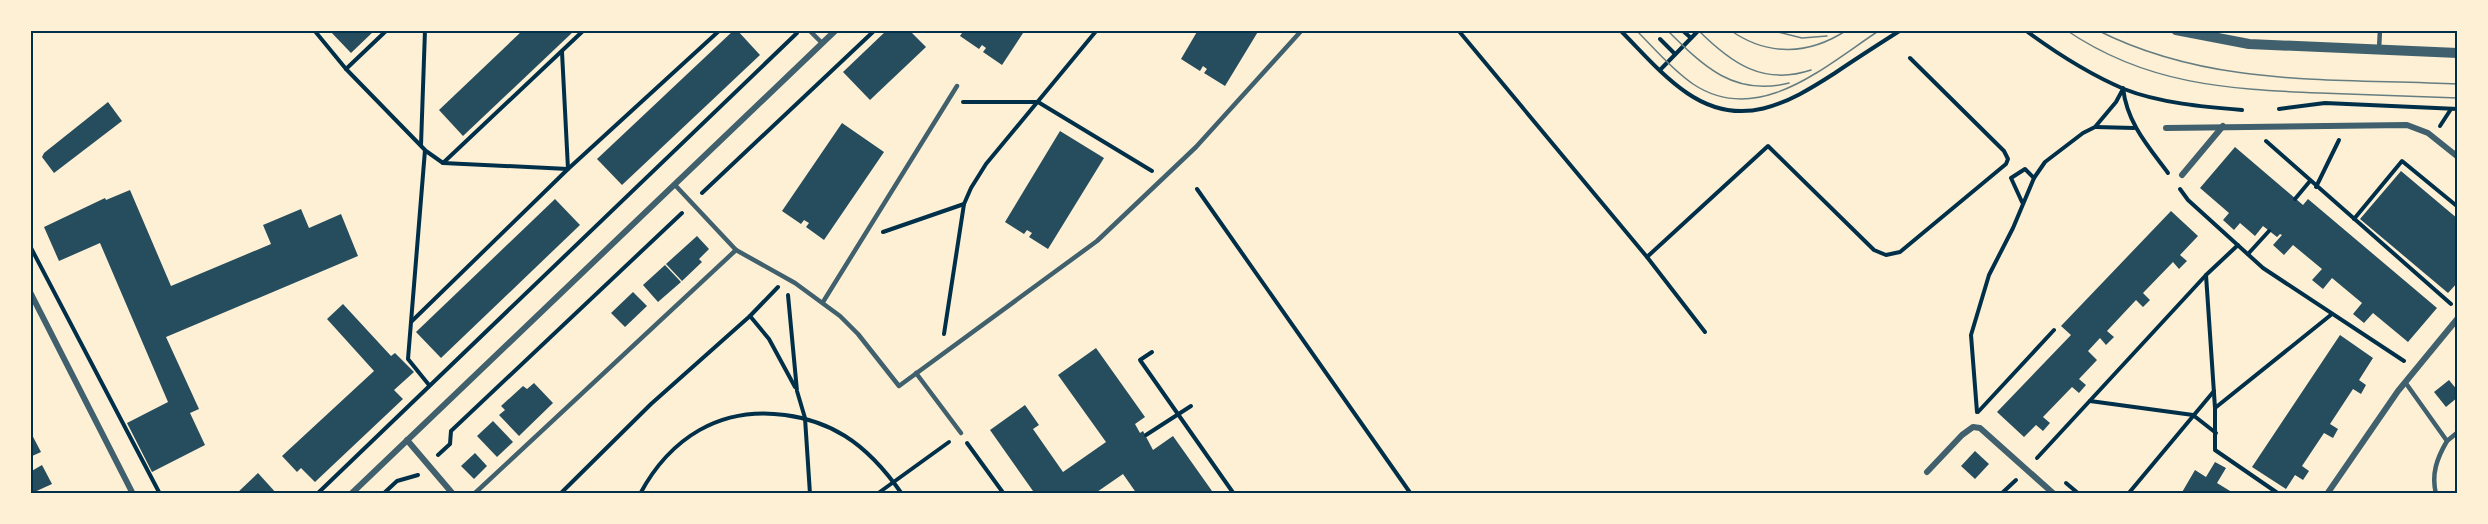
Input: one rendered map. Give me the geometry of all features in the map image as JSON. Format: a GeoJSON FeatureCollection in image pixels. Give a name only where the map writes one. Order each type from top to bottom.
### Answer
{"type":"FeatureCollection","features":[{"type":"Feature","properties":{"kind":"street"},"geometry":{"type":"LineString","coordinates":[[351,494],[836,30]]}},
{"type":"Feature","properties":{"kind":"street"},"geometry":{"type":"LineString","coordinates":[[2176,30],[2249,44],[2458,52]]}},
{"type":"Feature","properties":{"kind":"street"},"geometry":{"type":"LineString","coordinates":[[2166,128],[2397,125],[2415,127],[2433,136],[2455,152],[2458,157]]}},
{"type":"Feature","properties":{"kind":"street"},"geometry":{"type":"LineString","coordinates":[[2182,175],[2223,126]]}},
{"type":"Feature","properties":{"kind":"street"},"geometry":{"type":"LineString","coordinates":[[30,292],[132,494]]}},
{"type":"Feature","properties":{"kind":"street"},"geometry":{"type":"LineString","coordinates":[[2327,494],[2405,382],[2458,318]]}},
{"type":"Feature","properties":{"kind":"street"},"geometry":{"type":"LineString","coordinates":[[1927,472],[1962,435],[1973,427],[1980,428],[2054,494]]}},
{"type":"Feature","properties":{"kind":"street"},"geometry":{"type":"LineString","coordinates":[[407,440],[453,494]]}},
{"type":"Feature","properties":{"kind":"lane"},"geometry":{"type":"LineString","coordinates":[[809,30],[822,43]]}},
{"type":"Feature","properties":{"kind":"lane"},"geometry":{"type":"LineString","coordinates":[[675,185],[736,250],[823,302],[858,334],[899,386],[1097,241],[1164,179],[1302,30]]}},
{"type":"Feature","properties":{"kind":"lane"},"geometry":{"type":"LineString","coordinates":[[2379,49],[2380,30]]}},
{"type":"Feature","properties":{"kind":"lane"},"geometry":{"type":"LineString","coordinates":[[823,302],[957,86]]}},
{"type":"Feature","properties":{"kind":"lane"},"geometry":{"type":"LineString","coordinates":[[474,494],[736,250]]}},
{"type":"Feature","properties":{"kind":"lane"},"geometry":{"type":"LineString","coordinates":[[916,373],[961,433]]}},
{"type":"Feature","properties":{"kind":"lane"},"geometry":{"type":"LineString","coordinates":[[2405,382],[2447,441]]}},
{"type":"Feature","properties":{"kind":"lane"},"geometry":{"type":"LineString","coordinates":[[2436,494],[2434,485],[2437,459],[2447,441],[2458,432]]}},
{"type":"Feature","properties":{"kind":"path"},"geometry":{"type":"LineString","coordinates":[[346,69],[387,30]]}},
{"type":"Feature","properties":{"kind":"path"},"geometry":{"type":"LineString","coordinates":[[421,146],[425,30]]}},
{"type":"Feature","properties":{"kind":"path"},"geometry":{"type":"LineString","coordinates":[[443,163],[584,30]]}},
{"type":"Feature","properties":{"kind":"path"},"geometry":{"type":"LineString","coordinates":[[412,321],[568,169],[720,30]]}},
{"type":"Feature","properties":{"kind":"path"},"geometry":{"type":"LineString","coordinates":[[317,494],[800,30]]}},
{"type":"Feature","properties":{"kind":"path"},"geometry":{"type":"LineString","coordinates":[[383,494],[397,481],[417,476],[450,444],[451,431],[875,30]]}},
{"type":"Feature","properties":{"kind":"path"},"geometry":{"type":"LineString","coordinates":[[941,356],[964,204],[971,188],[986,164],[1097,30]]}},
{"type":"Feature","properties":{"kind":"path"},"geometry":{"type":"LineString","coordinates":[[1458,30],[1647,257],[1705,332]]}},
{"type":"Feature","properties":{"kind":"path"},"geometry":{"type":"LineString","coordinates":[[1620,30],[1689,95],[1711,106],[1734,111],[1764,109],[1797,96],[1901,30]]}},
{"type":"Feature","properties":{"kind":"path"},"geometry":{"type":"LineString","coordinates":[[1682,30],[1691,38]]}},
{"type":"Feature","properties":{"kind":"path"},"geometry":{"type":"LineString","coordinates":[[1660,70],[1699,30]]}},
{"type":"Feature","properties":{"kind":"path"},"geometry":{"type":"LineString","coordinates":[[2025,30],[2080,66],[2123,88],[2196,105],[2244,110]]}},
{"type":"Feature","properties":{"kind":"path"},"geometry":{"type":"LineString","coordinates":[[315,31],[346,69],[425,150],[443,163],[568,169]]}},
{"type":"Feature","properties":{"kind":"path"},"geometry":{"type":"LineString","coordinates":[[1660,39],[1675,54]]}},
{"type":"Feature","properties":{"kind":"path"},"geometry":{"type":"LineString","coordinates":[[562,52],[568,169]]}},
{"type":"Feature","properties":{"kind":"path"},"geometry":{"type":"LineString","coordinates":[[1647,257],[1768,146],[1874,250],[1886,255],[1900,252],[2006,164],[2008,159],[2004,151],[1910,58]]}},
{"type":"Feature","properties":{"kind":"path"},"geometry":{"type":"LineString","coordinates":[[1985,419],[1977,412],[1971,335],[1989,275],[2013,228],[2034,178],[2045,162],[2083,133],[2095,127],[2116,102],[2123,88]]}},
{"type":"Feature","properties":{"kind":"path"},"geometry":{"type":"LineString","coordinates":[[2123,88],[2125,105],[2134,128],[2188,200],[2263,268],[2415,369]]}},
{"type":"Feature","properties":{"kind":"path"},"geometry":{"type":"LineString","coordinates":[[947,102],[1038,102],[1164,179]]}},
{"type":"Feature","properties":{"kind":"path"},"geometry":{"type":"LineString","coordinates":[[2270,111],[2325,103],[2458,110]]}},
{"type":"Feature","properties":{"kind":"path"},"geometry":{"type":"LineString","coordinates":[[2250,126],[2316,187],[2443,297]]}},
{"type":"Feature","properties":{"kind":"path"},"geometry":{"type":"LineString","coordinates":[[2316,187],[2346,126]]}},
{"type":"Feature","properties":{"kind":"path"},"geometry":{"type":"LineString","coordinates":[[2095,127],[2134,128]]}},
{"type":"Feature","properties":{"kind":"path"},"geometry":{"type":"LineString","coordinates":[[425,150],[408,359],[429,385]]}},
{"type":"Feature","properties":{"kind":"path"},"geometry":{"type":"LineString","coordinates":[[2354,219],[2402,161],[2458,207]]}},
{"type":"Feature","properties":{"kind":"path"},"geometry":{"type":"LineString","coordinates":[[2023,202],[2012,178],[2025,169],[2034,178]]}},
{"type":"Feature","properties":{"kind":"path"},"geometry":{"type":"LineString","coordinates":[[2295,199],[2310,181]]}},
{"type":"Feature","properties":{"kind":"path"},"geometry":{"type":"LineString","coordinates":[[1197,189],[1411,494]]}},
{"type":"Feature","properties":{"kind":"path"},"geometry":{"type":"LineString","coordinates":[[862,239],[964,204]]}},
{"type":"Feature","properties":{"kind":"path"},"geometry":{"type":"LineString","coordinates":[[2248,254],[2269,231]]}},
{"type":"Feature","properties":{"kind":"path"},"geometry":{"type":"LineString","coordinates":[[2031,463],[2206,275],[2238,245]]}},
{"type":"Feature","properties":{"kind":"path"},"geometry":{"type":"LineString","coordinates":[[30,246],[160,494]]}},
{"type":"Feature","properties":{"kind":"path"},"geometry":{"type":"LineString","coordinates":[[2206,275],[2216,450],[2279,494]]}},
{"type":"Feature","properties":{"kind":"path"},"geometry":{"type":"LineString","coordinates":[[560,494],[651,404],[750,316],[786,278]]}},
{"type":"Feature","properties":{"kind":"path"},"geometry":{"type":"LineString","coordinates":[[786,278],[797,390],[804,418],[810,494]]}},
{"type":"Feature","properties":{"kind":"path"},"geometry":{"type":"LineString","coordinates":[[2215,408],[2332,314]]}},
{"type":"Feature","properties":{"kind":"path"},"geometry":{"type":"LineString","coordinates":[[750,316],[769,339],[797,390]]}},
{"type":"Feature","properties":{"kind":"path"},"geometry":{"type":"LineString","coordinates":[[1977,412],[2054,330]]}},
{"type":"Feature","properties":{"kind":"path"},"geometry":{"type":"LineString","coordinates":[[1152,352],[1140,360],[1234,494]]}},
{"type":"Feature","properties":{"kind":"path"},"geometry":{"type":"LineString","coordinates":[[2128,494],[2214,390]]}},
{"type":"Feature","properties":{"kind":"path"},"geometry":{"type":"LineString","coordinates":[[2089,401],[2193,416],[2216,433]]}},
{"type":"Feature","properties":{"kind":"path"},"geometry":{"type":"LineString","coordinates":[[1146,435],[1191,406]]}},
{"type":"Feature","properties":{"kind":"path"},"geometry":{"type":"LineString","coordinates":[[639,494],[669,451],[695,432],[718,421],[742,414],[804,418],[823,424],[867,452],[902,494]]}},
{"type":"Feature","properties":{"kind":"path"},"geometry":{"type":"LineString","coordinates":[[877,494],[961,433],[1004,494]]}},
{"type":"Feature","properties":{"kind":"path"},"geometry":{"type":"LineString","coordinates":[[2037,458],[2045,465]]}},
{"type":"Feature","properties":{"kind":"path"},"geometry":{"type":"LineString","coordinates":[[2001,494],[2016,480]]}},
{"type":"Feature","properties":{"kind":"path"},"geometry":{"type":"LineString","coordinates":[[2062,480],[2079,494]]}},
{"type":"Feature","properties":{"kind":"building"},"geometry":{"type":"Polygon","coordinates":[[[329,30],[375,30],[351,53],[329,30]]]}},
{"type":"Feature","properties":{"kind":"building"},"geometry":{"type":"Polygon","coordinates":[[[523,30],[575,30],[463,136],[439,110],[523,30]]]}},
{"type":"Feature","properties":{"kind":"building"},"geometry":{"type":"Polygon","coordinates":[[[734,30],[737,30],[760,55],[622,185],[597,159],[734,30]]]}},
{"type":"Feature","properties":{"kind":"building"},"geometry":{"type":"Polygon","coordinates":[[[887,30],[909,30],[926,47],[870,100],[843,72],[887,30]]]}},
{"type":"Feature","properties":{"kind":"building"},"geometry":{"type":"Polygon","coordinates":[[[964,30],[1025,30],[1002,65],[983,52],[986,48],[982,45],[979,49],[960,36],[964,30]]]}},
{"type":"Feature","properties":{"kind":"building"},"geometry":{"type":"Polygon","coordinates":[[[1198,30],[1259,30],[1225,86],[1204,73],[1207,69],[1203,66],[1200,71],[1181,59],[1198,30]]]}},
{"type":"Feature","properties":{"kind":"building"},"geometry":{"type":"Polygon","coordinates":[[[108,102],[122,121],[54,173],[42,157],[44,153],[108,102]]]}},
{"type":"Feature","properties":{"kind":"building"},"geometry":{"type":"Polygon","coordinates":[[[842,123],[884,152],[824,240],[806,227],[809,223],[804,220],[801,224],[782,211],[842,123]]]}},
{"type":"Feature","properties":{"kind":"building"},"geometry":{"type":"Polygon","coordinates":[[[1060,131],[1104,158],[1048,249],[1029,237],[1032,233],[1027,230],[1024,234],[1005,222],[1060,131]]]}},
{"type":"Feature","properties":{"kind":"building"},"geometry":{"type":"Polygon","coordinates":[[[2235,147],[2303,205],[2308,199],[2437,308],[2408,342],[2373,313],[2364,323],[2353,314],[2362,303],[2332,278],[2323,289],[2312,280],[2322,269],[2293,245],[2284,255],[2273,245],[2282,235],[2277,237],[2263,226],[2255,236],[2240,223],[2234,230],[2223,220],[2229,213],[2200,188],[2235,147]]]}},
{"type":"Feature","properties":{"kind":"building"},"geometry":{"type":"Polygon","coordinates":[[[2401,171],[2458,219],[2458,282],[2448,293],[2360,219],[2401,171]]]}},
{"type":"Feature","properties":{"kind":"building"},"geometry":{"type":"Polygon","coordinates":[[[130,190],[171,286],[271,244],[263,225],[301,209],[309,228],[341,214],[358,256],[166,337],[199,409],[190,413],[205,445],[152,472],[127,423],[168,402],[100,243],[59,261],[44,227],[105,198],[106,200],[130,190]]]}},
{"type":"Feature","properties":{"kind":"building"},"geometry":{"type":"Polygon","coordinates":[[[555,199],[580,225],[441,358],[416,332],[555,199]]]}},
{"type":"Feature","properties":{"kind":"building"},"geometry":{"type":"Polygon","coordinates":[[[2171,211],[2198,236],[2180,255],[2187,261],[2179,269],[2173,262],[2143,293],[2150,300],[2143,307],[2136,300],[2107,331],[2114,337],[2106,345],[2100,338],[2088,351],[2097,360],[2079,379],[2086,385],[2079,393],[2072,387],[2043,417],[2050,423],[2043,431],[2036,425],[2024,437],[1997,412],[2071,335],[2061,326],[2171,211]]]}},
{"type":"Feature","properties":{"kind":"building"},"geometry":{"type":"Polygon","coordinates":[[[697,236],[709,249],[699,259],[702,262],[682,281],[666,264],[697,236]]]}},
{"type":"Feature","properties":{"kind":"building"},"geometry":{"type":"Polygon","coordinates":[[[665,265],[681,282],[658,302],[643,285],[665,265]]]}},
{"type":"Feature","properties":{"kind":"building"},"geometry":{"type":"Polygon","coordinates":[[[633,292],[647,306],[625,327],[611,313],[633,292]]]}},
{"type":"Feature","properties":{"kind":"building"},"geometry":{"type":"Polygon","coordinates":[[[343,304],[391,356],[395,353],[414,372],[394,390],[403,399],[315,482],[301,468],[297,472],[282,456],[374,371],[327,319],[343,304]]]}},
{"type":"Feature","properties":{"kind":"building"},"geometry":{"type":"Polygon","coordinates":[[[2340,335],[2373,358],[2359,380],[2366,385],[2361,394],[2353,389],[2330,424],[2338,429],[2333,438],[2324,433],[2302,466],[2309,471],[2303,480],[2295,475],[2286,489],[2252,467],[2340,335]]]}},
{"type":"Feature","properties":{"kind":"building"},"geometry":{"type":"Polygon","coordinates":[[[1096,348],[1145,417],[1135,424],[1140,433],[1143,431],[1153,450],[1173,436],[1212,491],[1207,494],[1137,494],[1123,474],[1094,494],[1029,494],[1033,491],[990,430],[1025,405],[1039,425],[1033,429],[1063,472],[1106,442],[1058,375],[1096,348]]]}},
{"type":"Feature","properties":{"kind":"building"},"geometry":{"type":"Polygon","coordinates":[[[2449,380],[2458,391],[2458,397],[2446,407],[2434,392],[2449,380]]]}},
{"type":"Feature","properties":{"kind":"building"},"geometry":{"type":"Polygon","coordinates":[[[534,383],[553,403],[519,436],[499,415],[505,410],[501,406],[523,386],[527,389],[534,383]]]}},
{"type":"Feature","properties":{"kind":"building"},"geometry":{"type":"Polygon","coordinates":[[[493,421],[513,442],[497,457],[477,436],[493,421]]]}},
{"type":"Feature","properties":{"kind":"building"},"geometry":{"type":"Polygon","coordinates":[[[30,431],[41,452],[30,457],[30,431]]]}},
{"type":"Feature","properties":{"kind":"building"},"geometry":{"type":"Polygon","coordinates":[[[1975,451],[1989,464],[1975,479],[1961,466],[1975,451]]]}},
{"type":"Feature","properties":{"kind":"building"},"geometry":{"type":"Polygon","coordinates":[[[475,453],[487,466],[474,479],[461,466],[475,453]]]}},
{"type":"Feature","properties":{"kind":"building"},"geometry":{"type":"Polygon","coordinates":[[[2215,462],[2226,468],[2217,483],[2235,494],[2181,494],[2195,470],[2206,477],[2215,462]]]}},
{"type":"Feature","properties":{"kind":"building"},"geometry":{"type":"Polygon","coordinates":[[[42,465],[52,484],[30,494],[30,472],[42,465]]]}},
{"type":"Feature","properties":{"kind":"building"},"geometry":{"type":"Polygon","coordinates":[[[258,473],[277,494],[236,494],[258,473]]]}},
{"type":"Feature","properties":{"kind":"tram line"},"geometry":{"type":"LineString","coordinates":[[1636,30],[1670,66],[1693,84],[1718,96],[1742,99],[1767,95],[1791,87],[1815,74],[1880,30]]}},
{"type":"Feature","properties":{"kind":"tram line"},"geometry":{"type":"LineString","coordinates":[[1667,30],[1707,66],[1736,82],[1752,86],[1789,83]]}},
{"type":"Feature","properties":{"kind":"tram line"},"geometry":{"type":"LineString","coordinates":[[1698,30],[1736,61],[1763,73],[1778,75],[1811,70]]}},
{"type":"Feature","properties":{"kind":"tram line"},"geometry":{"type":"LineString","coordinates":[[1730,30],[1759,45],[1788,50],[1818,44],[1847,30]]}},
{"type":"Feature","properties":{"kind":"tram line"},"geometry":{"type":"LineString","coordinates":[[1770,30],[1802,38],[1827,36]]}},
{"type":"Feature","properties":{"kind":"tram line"},"geometry":{"type":"LineString","coordinates":[[2066,30],[2096,48],[2127,62],[2188,81],[2252,89],[2458,98]]}},
{"type":"Feature","properties":{"kind":"tram line"},"geometry":{"type":"LineString","coordinates":[[2097,30],[2140,49],[2184,62],[2229,71],[2319,80],[2458,84]]}}]}
